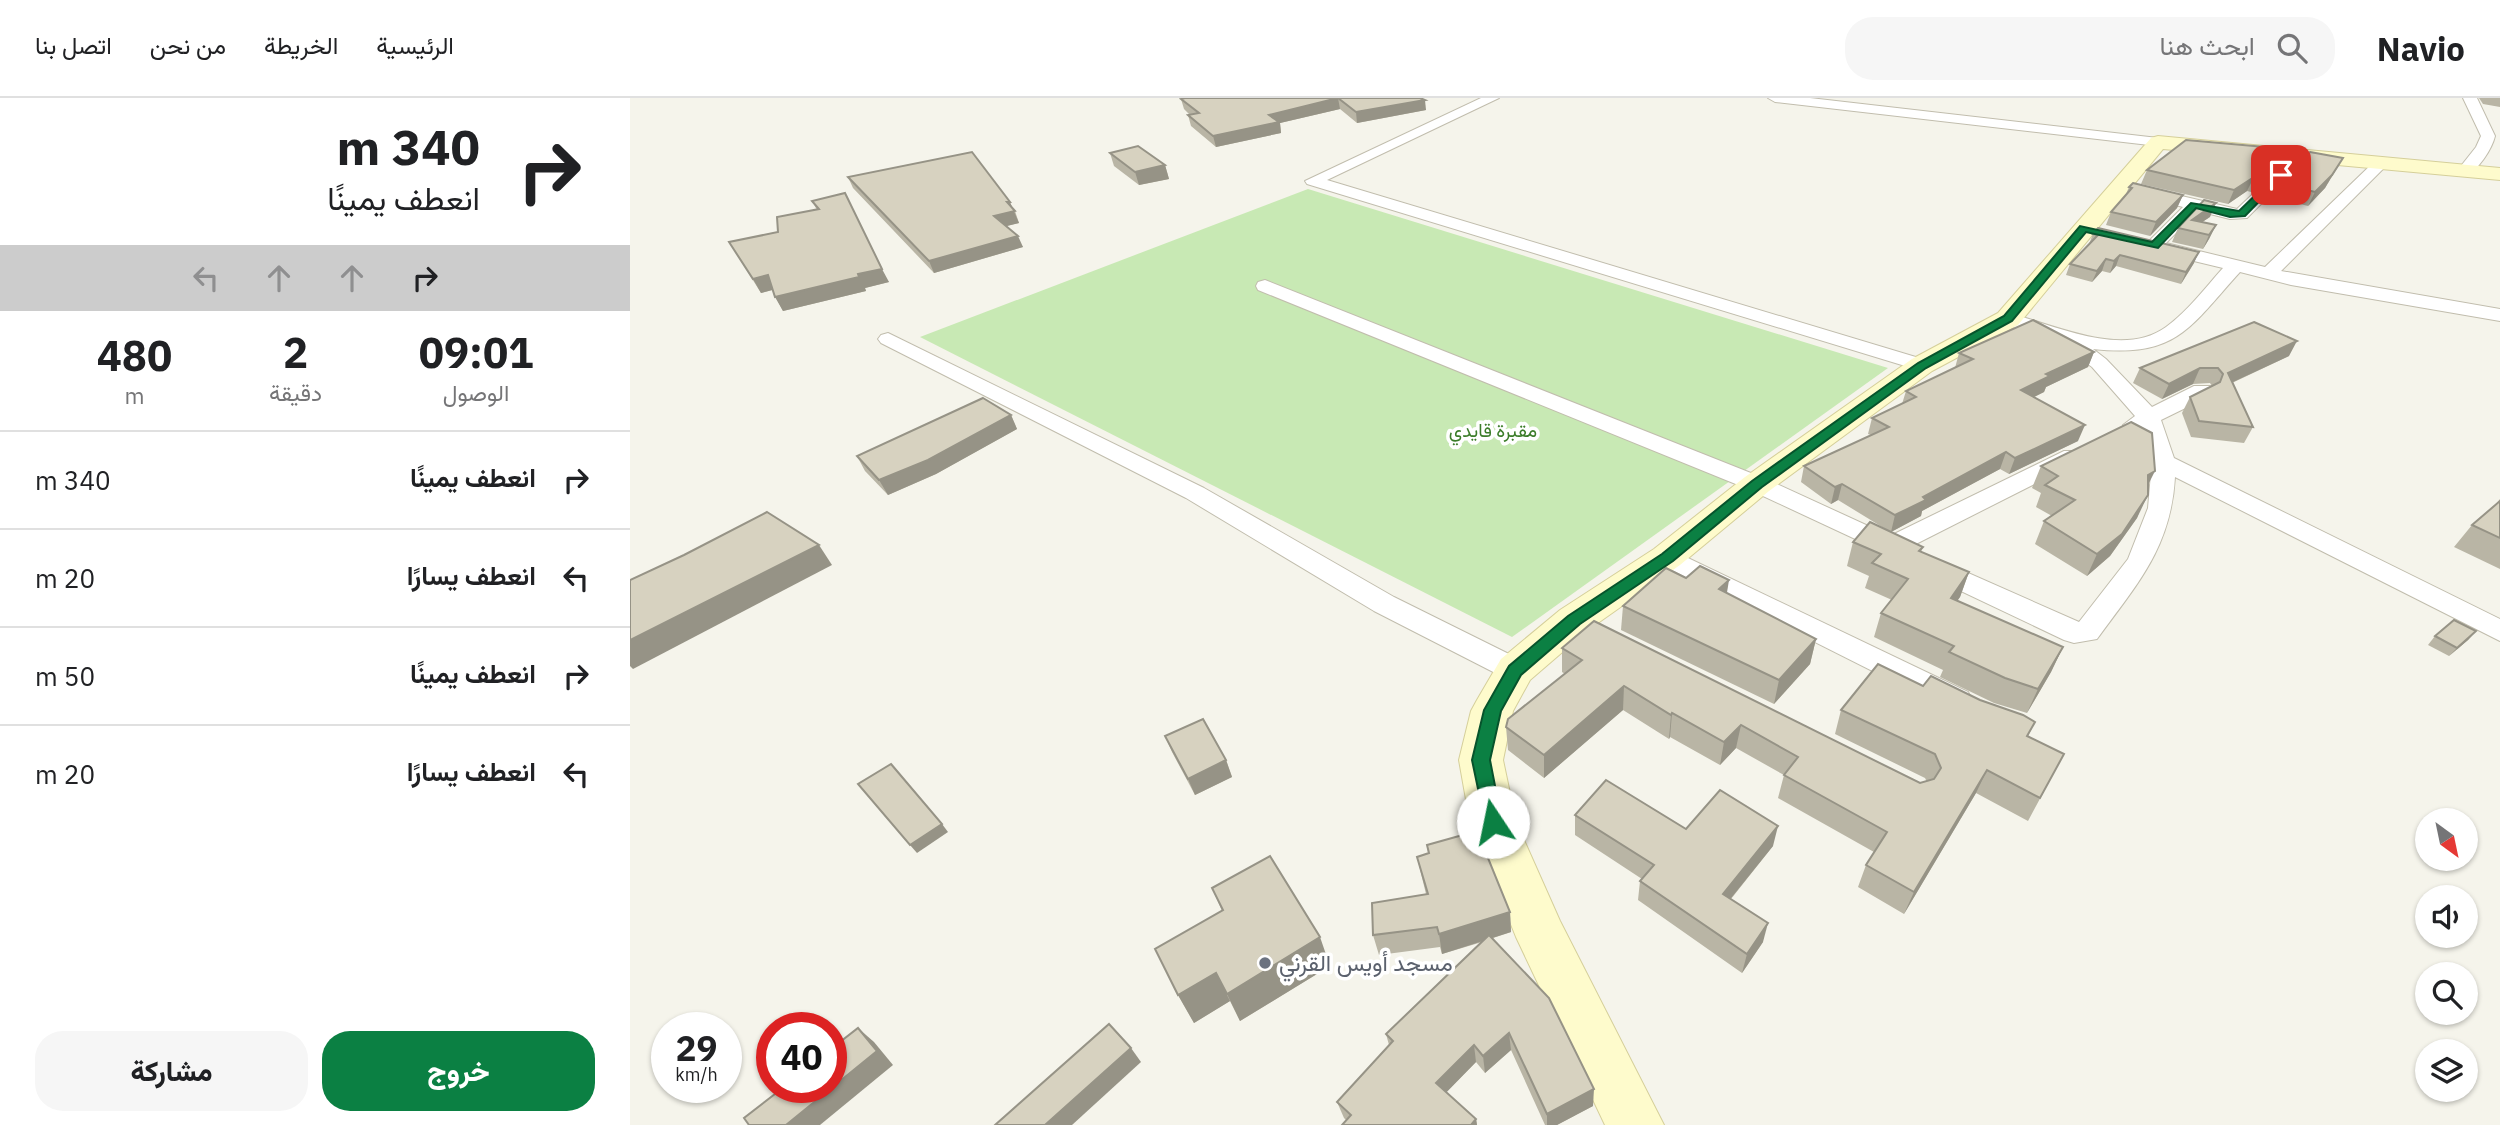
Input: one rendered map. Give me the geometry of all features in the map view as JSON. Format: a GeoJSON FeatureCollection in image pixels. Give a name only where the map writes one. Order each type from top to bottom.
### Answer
{"type":"FeatureCollection","features":[{"type":"Feature","properties":{"kind":"street"},"geometry":{"type":"LineString","coordinates":[[1492,98],[1312,181],[1922,365]]}},
{"type":"Feature","properties":{"kind":"street"},"geometry":{"type":"LineString","coordinates":[[1775,98],[2158,142],[2500,174]]}},
{"type":"Feature","properties":{"kind":"street"},"geometry":{"type":"LineString","coordinates":[[2465,171],[2495,132],[2469,98]]}},
{"type":"Feature","properties":{"kind":"street"},"geometry":{"type":"LineString","coordinates":[[1634,1125],[1542,937],[1493,822],[1481,760],[1492,710],[1515,670],[1586,626],[1757,484],[1922,365],[2008,319],[2096,231],[2120,187],[2158,142]]}},
{"type":"Feature","properties":{"kind":"street"},"geometry":{"type":"LineString","coordinates":[[2120,187],[2230,214],[2241,214],[2301,156]]}},
{"type":"Feature","properties":{"kind":"street"},"geometry":{"type":"LineString","coordinates":[[2268,274],[2381,163]]}},
{"type":"Feature","properties":{"kind":"street"},"geometry":{"type":"LineString","coordinates":[[2154,246],[2194,205]]}},
{"type":"Feature","properties":{"kind":"street"},"geometry":{"type":"LineString","coordinates":[[2131,240],[2268,274],[2374,295],[2500,315]]}},
{"type":"Feature","properties":{"kind":"street"},"geometry":{"type":"LineString","coordinates":[[2008,319],[2064,338],[2120,345],[2150,341],[2173,332],[2235,266]]}},
{"type":"Feature","properties":{"kind":"street"},"geometry":{"type":"LineString","coordinates":[[1265,286],[1757,484],[2081,634],[2087,632],[2140,561],[2161,508],[2164,462],[2149,418],[2099,363],[2064,338]]}},
{"type":"Feature","properties":{"kind":"street"},"geometry":{"type":"LineString","coordinates":[[888,338],[1195,493],[1384,604],[1515,670]]}},
{"type":"Feature","properties":{"kind":"street"},"geometry":{"type":"LineString","coordinates":[[2113,436],[2202,391]]}},
{"type":"Feature","properties":{"kind":"street"},"geometry":{"type":"LineString","coordinates":[[1890,547],[2089,447]]}},
{"type":"Feature","properties":{"kind":"street"},"geometry":{"type":"LineString","coordinates":[[2164,462],[2500,631]]}},
{"type":"Feature","properties":{"kind":"street"},"geometry":{"type":"LineString","coordinates":[[1667,557],[1982,713]]}},
{"type":"Feature","properties":{"kind":"green space","name":"مقبرة قايدي"},"geometry":{"type":"Polygon","coordinates":[[[1308,189],[1888,368],[1512,637],[920,337],[1308,189]]]}},
{"type":"Feature","properties":{"kind":"building"},"geometry":{"type":"Polygon","coordinates":[[[1338,98],[1269,115],[1279,122],[1213,136],[1188,115],[1199,113],[1181,99],[1338,98]]]}},
{"type":"Feature","properties":{"kind":"building"},"geometry":{"type":"Polygon","coordinates":[[[1338,98],[1420,98],[1425,100],[1356,112],[1338,98]]]}},
{"type":"Feature","properties":{"kind":"building"},"geometry":{"type":"Polygon","coordinates":[[[2186,140],[2289,149],[2258,178],[2254,177],[2234,190],[2147,170],[2186,140]]]}},
{"type":"Feature","properties":{"kind":"building"},"geometry":{"type":"Polygon","coordinates":[[[1138,146],[1165,165],[1135,172],[1110,153],[1138,146]]]}},
{"type":"Feature","properties":{"kind":"building"},"geometry":{"type":"Polygon","coordinates":[[[972,152],[1015,211],[994,216],[1018,236],[929,261],[848,177],[972,152]]]}},
{"type":"Feature","properties":{"kind":"building"},"geometry":{"type":"Polygon","coordinates":[[[2310,152],[2343,158],[2332,175],[2315,192],[2278,183],[2310,152]]]}},
{"type":"Feature","properties":{"kind":"building"},"geometry":{"type":"Polygon","coordinates":[[[2133,183],[2183,195],[2156,222],[2111,212],[2132,188],[2129,187],[2133,183]]]}},
{"type":"Feature","properties":{"kind":"building"},"geometry":{"type":"Polygon","coordinates":[[[845,193],[882,269],[775,297],[768,275],[753,279],[729,242],[778,232],[777,217],[819,209],[812,201],[845,193]]]}},
{"type":"Feature","properties":{"kind":"building"},"geometry":{"type":"Polygon","coordinates":[[[2204,200],[2216,203],[2192,220],[2216,225],[2209,235],[2178,228],[2204,200]]]}},
{"type":"Feature","properties":{"kind":"building"},"geometry":{"type":"Polygon","coordinates":[[[2098,228],[2199,252],[2186,272],[2120,255],[2114,261],[2106,259],[2097,271],[2070,264],[2098,235],[2093,234],[2098,228]]]}},
{"type":"Feature","properties":{"kind":"building"},"geometry":{"type":"Polygon","coordinates":[[[2033,320],[2094,352],[2046,374],[2050,376],[2021,390],[2085,425],[2015,458],[2006,452],[1923,497],[1926,500],[1895,515],[1842,484],[1835,487],[1804,466],[1889,427],[1872,418],[1916,397],[1906,391],[1973,359],[1959,353],[2033,320]]]}},
{"type":"Feature","properties":{"kind":"building"},"geometry":{"type":"Polygon","coordinates":[[[2254,322],[2297,341],[2228,373],[2253,427],[2199,421],[2190,397],[2220,382],[2223,374],[2218,368],[2200,368],[2169,384],[2140,368],[2254,322]]]}},
{"type":"Feature","properties":{"kind":"building"},"geometry":{"type":"Polygon","coordinates":[[[983,398],[1011,415],[928,460],[879,480],[857,456],[983,398]]]}},
{"type":"Feature","properties":{"kind":"building"},"geometry":{"type":"Polygon","coordinates":[[[2131,422],[2152,433],[2155,471],[2148,475],[2148,495],[2122,534],[2097,554],[2044,521],[2075,500],[2045,485],[2058,476],[2041,466],[2131,422]]]}},
{"type":"Feature","properties":{"kind":"building"},"geometry":{"type":"Polygon","coordinates":[[[2500,501],[2500,538],[2472,525],[2500,501]]]}},
{"type":"Feature","properties":{"kind":"building"},"geometry":{"type":"Polygon","coordinates":[[[767,512],[819,545],[630,640],[630,580],[767,512]]]}},
{"type":"Feature","properties":{"kind":"building"},"geometry":{"type":"Polygon","coordinates":[[[1870,522],[1923,547],[1919,551],[1969,572],[1951,598],[2063,647],[2038,689],[2005,678],[1949,652],[1954,646],[1881,613],[1908,579],[1872,563],[1881,554],[1853,542],[1870,522]]]}},
{"type":"Feature","properties":{"kind":"building"},"geometry":{"type":"Polygon","coordinates":[[[1700,566],[1729,580],[1719,589],[1816,639],[1779,680],[1623,606],[1666,568],[1686,578],[1700,566]]]}},
{"type":"Feature","properties":{"kind":"building"},"geometry":{"type":"Polygon","coordinates":[[[2454,620],[2476,631],[2457,648],[2435,636],[2454,620]]]}},
{"type":"Feature","properties":{"kind":"building"},"geometry":{"type":"Polygon","coordinates":[[[1594,621],[1920,783],[1934,779],[1941,768],[1935,754],[1841,710],[1878,664],[1923,686],[1931,676],[1980,700],[2023,715],[2035,722],[2027,736],[2064,754],[2040,798],[1987,770],[1914,892],[1866,865],[1887,832],[1784,775],[1798,757],[1741,725],[1724,742],[1672,713],[1671,715],[1624,686],[1544,755],[1506,727],[1508,719],[1582,660],[1562,648],[1594,621]]]}},
{"type":"Feature","properties":{"kind":"building"},"geometry":{"type":"Polygon","coordinates":[[[1203,719],[1226,760],[1188,779],[1165,736],[1203,719]]]}},
{"type":"Feature","properties":{"kind":"building"},"geometry":{"type":"Polygon","coordinates":[[[891,764],[942,824],[910,845],[858,784],[891,764]]]}},
{"type":"Feature","properties":{"kind":"building"},"geometry":{"type":"Polygon","coordinates":[[[1606,780],[1686,829],[1720,790],[1778,826],[1723,894],[1768,923],[1747,954],[1640,881],[1654,865],[1575,815],[1606,780]]]}},
{"type":"Feature","properties":{"kind":"building"},"geometry":{"type":"Polygon","coordinates":[[[1477,831],[1510,912],[1439,934],[1437,927],[1373,935],[1372,903],[1428,894],[1417,857],[1429,853],[1427,845],[1477,831]]]}},
{"type":"Feature","properties":{"kind":"building"},"geometry":{"type":"Polygon","coordinates":[[[1270,856],[1320,937],[1227,994],[1216,973],[1178,995],[1155,949],[1223,910],[1212,888],[1270,856]]]}},
{"type":"Feature","properties":{"kind":"building"},"geometry":{"type":"Polygon","coordinates":[[[1489,935],[1549,998],[1594,1089],[1547,1114],[1509,1033],[1483,1056],[1474,1045],[1436,1083],[1476,1119],[1471,1125],[1342,1125],[1351,1115],[1337,1102],[1393,1041],[1386,1034],[1489,935]]]}},
{"type":"Feature","properties":{"kind":"building"},"geometry":{"type":"Polygon","coordinates":[[[1109,1024],[1131,1048],[1045,1125],[995,1125],[1109,1024]]]}},
{"type":"Feature","properties":{"kind":"building"},"geometry":{"type":"Polygon","coordinates":[[[858,1028],[877,1051],[847,1075],[847,1037],[858,1028]]]}},
{"type":"Feature","properties":{"kind":"building"},"geometry":{"type":"Polygon","coordinates":[[[763,1103],[813,1103],[786,1125],[749,1125],[744,1118],[763,1103]]]}},
{"type":"Feature","properties":{"kind":"place","name":"مسجد أويس القرني"},"geometry":{"type":"Point","coordinates":[1265,963]}},
{"type":"Feature","properties":{"kind":"route"},"geometry":{"type":"LineString","coordinates":[[1493,822],[1481,760],[1492,710],[1515,670],[1574,620],[1667,557],[1757,484],[1922,365],[2008,319],[2084,228],[2154,246],[2194,205],[2241,214],[2281,175]]}}]}
